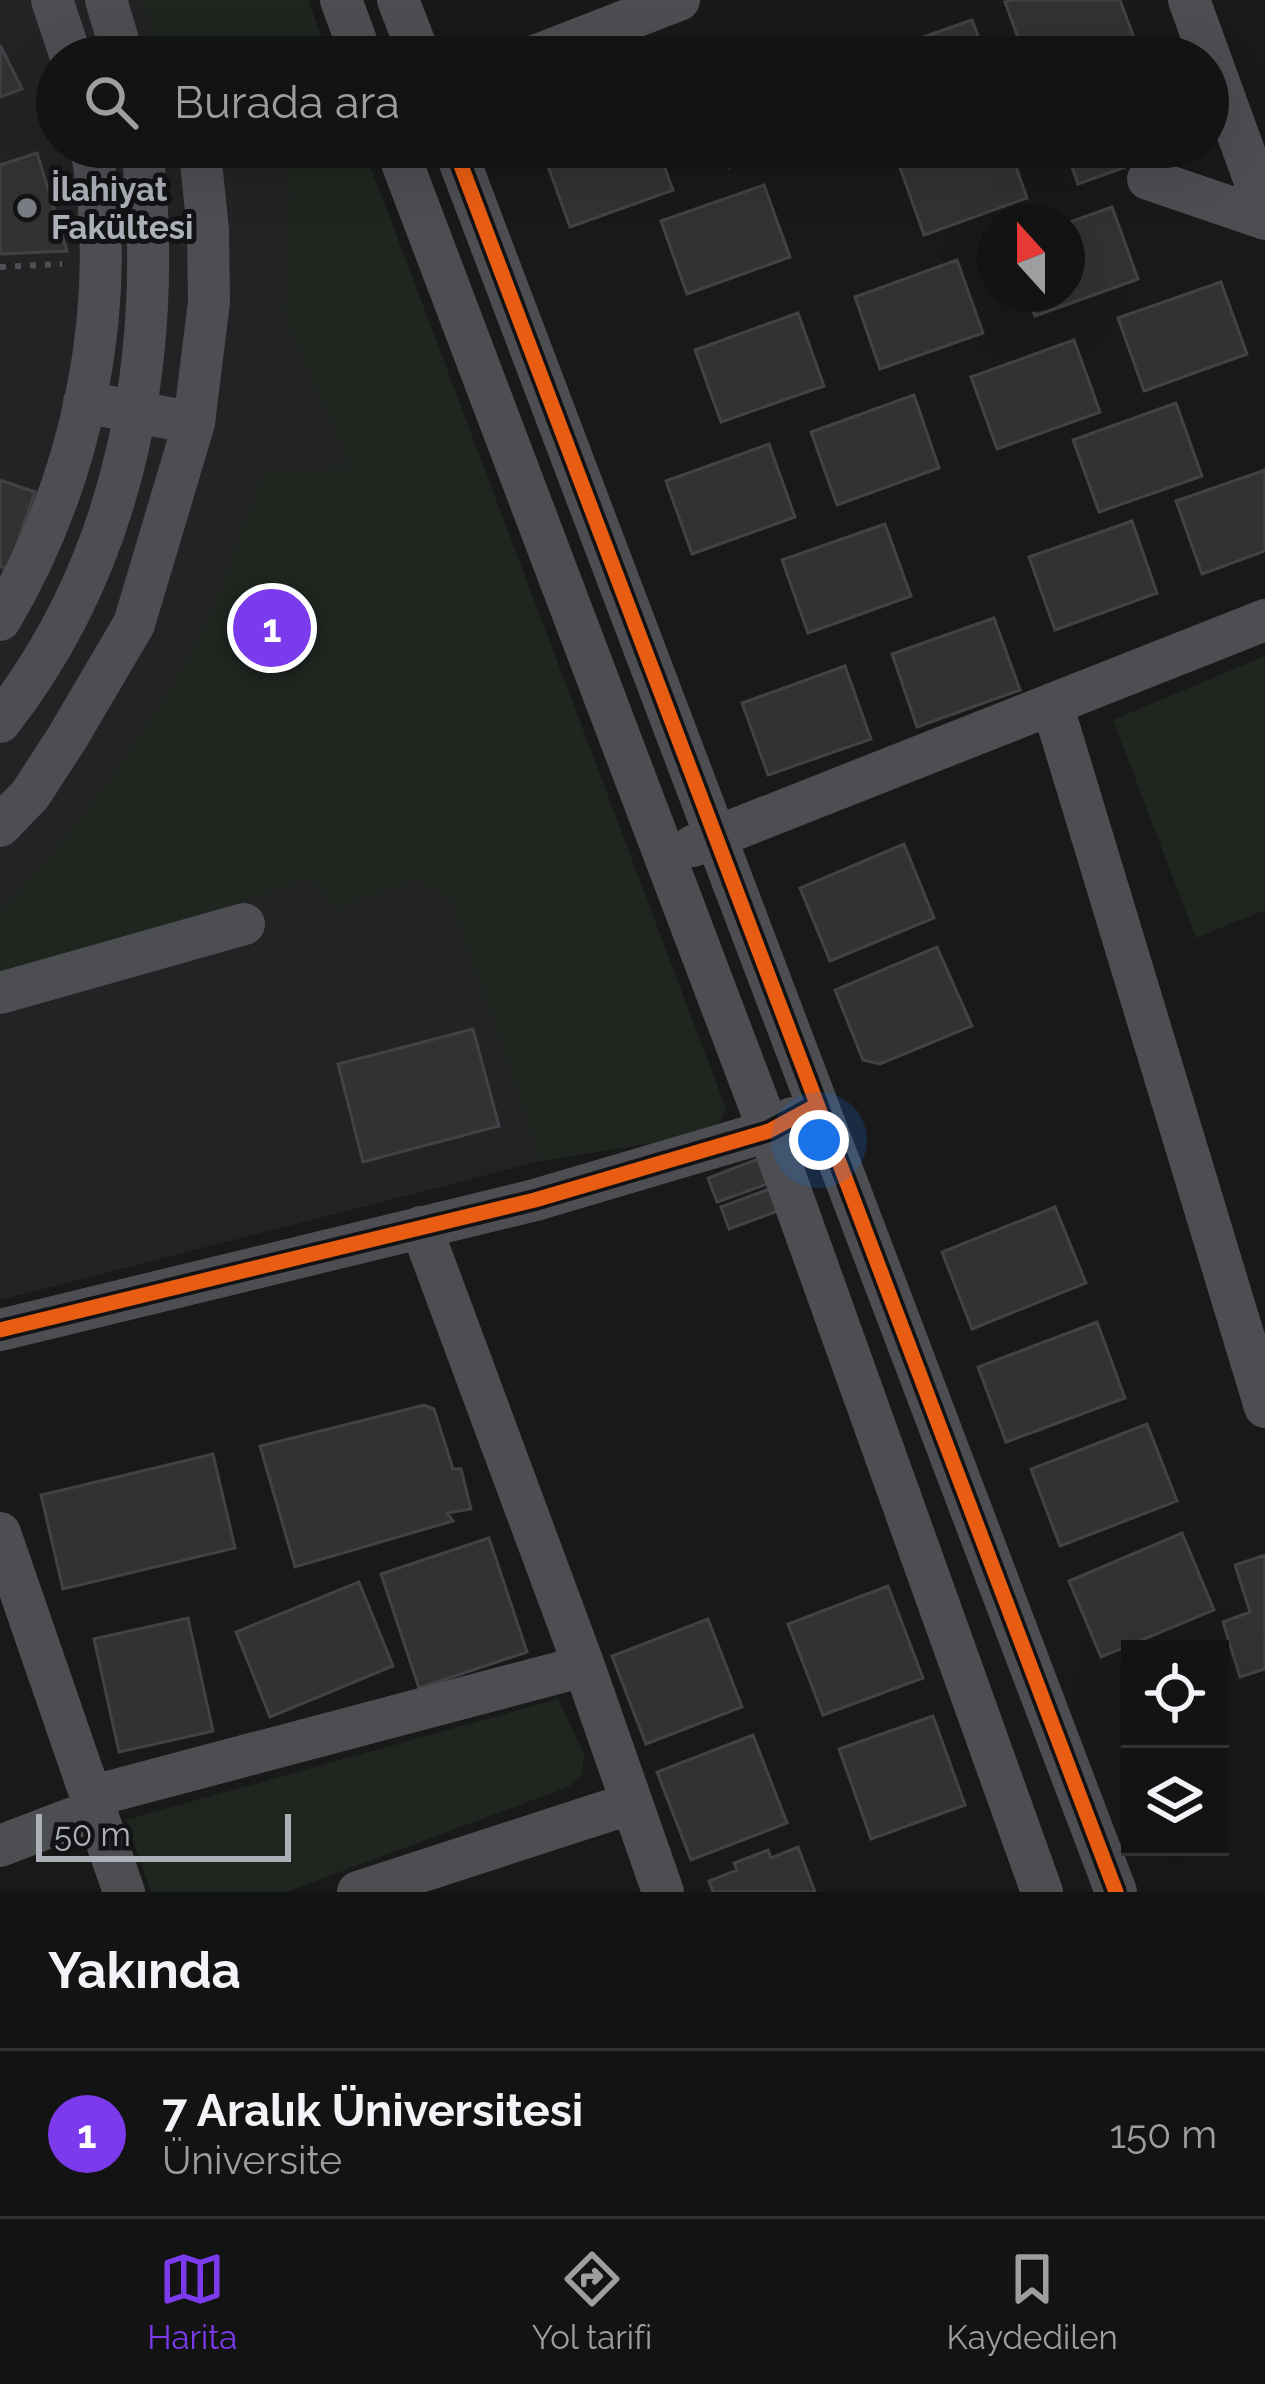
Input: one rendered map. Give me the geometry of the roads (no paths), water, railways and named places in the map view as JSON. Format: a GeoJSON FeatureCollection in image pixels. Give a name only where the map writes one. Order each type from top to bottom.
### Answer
{"type":"FeatureCollection","features":[{"type":"Feature","properties":{"kind":"street"},"geometry":{"type":"LineString","coordinates":[[52,0],[64,36]]}},
{"type":"Feature","properties":{"kind":"street"},"geometry":{"type":"LineString","coordinates":[[106,0],[117,36]]}},
{"type":"Feature","properties":{"kind":"street"},"geometry":{"type":"LineString","coordinates":[[341,0],[354,36]]}},
{"type":"Feature","properties":{"kind":"street"},"geometry":{"type":"LineString","coordinates":[[398,0],[412,36]]}},
{"type":"Feature","properties":{"kind":"street"},"geometry":{"type":"LineString","coordinates":[[585,36],[677,0]]}},
{"type":"Feature","properties":{"kind":"street"},"geometry":{"type":"LineString","coordinates":[[1189,0],[1202,36]]}},
{"type":"Feature","properties":{"kind":"street"},"geometry":{"type":"LineString","coordinates":[[1229,109],[1265,208]]}},
{"type":"Feature","properties":{"kind":"street"},"geometry":{"type":"LineString","coordinates":[[0,620],[35,552],[84,402],[103,262],[93,168]]}},
{"type":"Feature","properties":{"kind":"street"},"geometry":{"type":"LineString","coordinates":[[0,722],[72,606],[97,551],[138,412],[149,295],[150,223],[144,168]]}},
{"type":"Feature","properties":{"kind":"street"},"geometry":{"type":"LineString","coordinates":[[0,826],[30,795],[134,624],[194,423],[209,302],[202,168]]}},
{"type":"Feature","properties":{"kind":"street"},"geometry":{"type":"LineString","coordinates":[[404,168],[769,1131],[1042,1892]]}},
{"type":"Feature","properties":{"kind":"street"},"geometry":{"type":"LineString","coordinates":[[462,168],[1116,1892]]}},
{"type":"Feature","properties":{"kind":"street"},"geometry":{"type":"LineString","coordinates":[[1148,179],[1265,219]]}},
{"type":"Feature","properties":{"kind":"street"},"geometry":{"type":"LineString","coordinates":[[84,402],[194,423]]}},
{"type":"Feature","properties":{"kind":"street"},"geometry":{"type":"LineString","coordinates":[[664,858],[1265,620]]}},
{"type":"Feature","properties":{"kind":"street"},"geometry":{"type":"LineString","coordinates":[[1052,704],[1265,1407]]}},
{"type":"Feature","properties":{"kind":"street"},"geometry":{"type":"LineString","coordinates":[[0,993],[244,924]]}},
{"type":"Feature","properties":{"kind":"street"},"geometry":{"type":"LineString","coordinates":[[0,1330],[535,1200],[769,1131],[817,1105]]}},
{"type":"Feature","properties":{"kind":"street"},"geometry":{"type":"LineString","coordinates":[[421,1227],[584,1666],[662,1892]]}},
{"type":"Feature","properties":{"kind":"street"},"geometry":{"type":"LineString","coordinates":[[0,1533],[124,1892]]}},
{"type":"Feature","properties":{"kind":"street"},"geometry":{"type":"LineString","coordinates":[[0,1846],[93,1803],[584,1666]]}},
{"type":"Feature","properties":{"kind":"street"},"geometry":{"type":"LineString","coordinates":[[358,1892],[632,1803]]}},
{"type":"Feature","properties":{"kind":"place","name":"İlahiyat Fakültesi"},"geometry":{"type":"Point","coordinates":[27,208]}},
{"type":"Feature","properties":{"kind":"place","name":"7 Aralık Üniversitesi"},"geometry":{"type":"Point","coordinates":[272,628]}}]}
